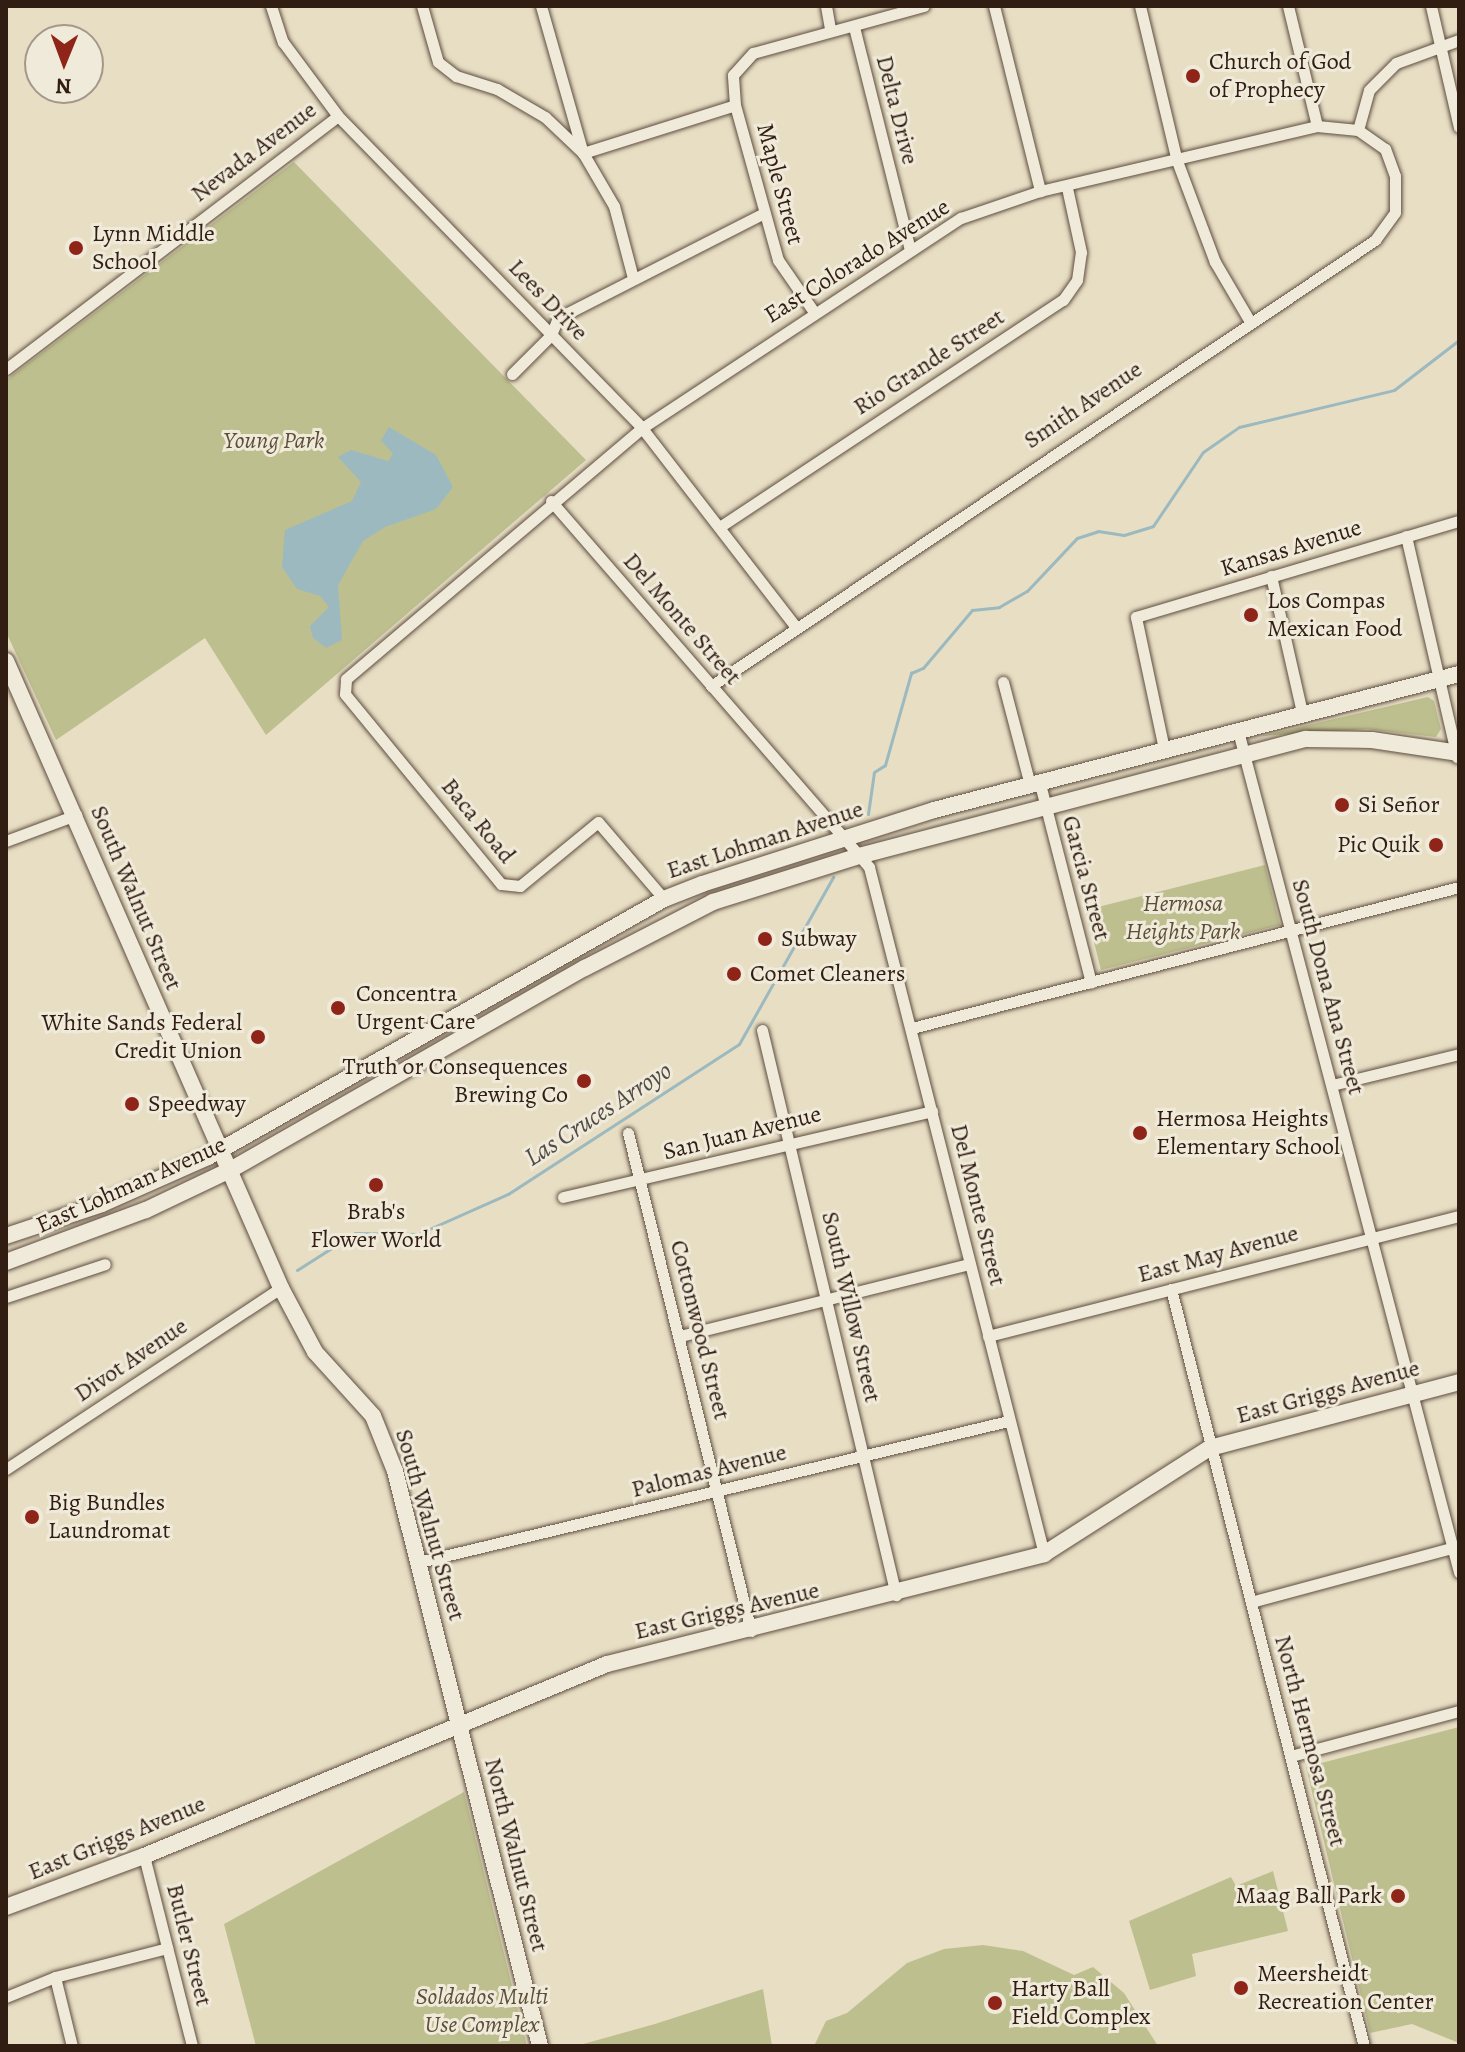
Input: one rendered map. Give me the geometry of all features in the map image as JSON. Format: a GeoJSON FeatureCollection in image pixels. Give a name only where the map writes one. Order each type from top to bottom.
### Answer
{"type":"FeatureCollection","features":[{"type":"Feature","properties":{"kind":"main road","name":"South Walnut Street"},"geometry":{"type":"LineString","coordinates":[[6,661],[232,1169],[281,1288],[315,1352],[373,1416],[395,1471],[457,1722]]}},
{"type":"Feature","properties":{"kind":"main road","name":"East Lohman Avenue"},"geometry":{"type":"LineString","coordinates":[[6,1236],[102,1204],[223,1150],[664,899],[934,810],[1459,674]]}},
{"type":"Feature","properties":{"kind":"main road","name":"East Lohman Avenue"},"geometry":{"type":"LineString","coordinates":[[6,1262],[111,1223],[232,1169],[630,944],[713,902],[864,861],[1045,805],[1306,739],[1372,740],[1457,755]]}},
{"type":"Feature","properties":{"kind":"main road"},"geometry":{"type":"LineString","coordinates":[[102,1204],[111,1223]]}},
{"type":"Feature","properties":{"kind":"main road","name":"East Griggs Avenue"},"geometry":{"type":"LineString","coordinates":[[6,1907],[144,1856],[457,1722],[607,1664],[896,1595],[1044,1554],[1210,1448],[1459,1382]]}},
{"type":"Feature","properties":{"kind":"main road","name":"North Walnut Street"},"geometry":{"type":"LineString","coordinates":[[457,1722],[540,2046]]}},
{"type":"Feature","properties":{"kind":"street","name":"Lees Drive"},"geometry":{"type":"LineString","coordinates":[[271,6],[283,42],[338,116],[642,428],[721,526],[796,627]]}},
{"type":"Feature","properties":{"kind":"street"},"geometry":{"type":"LineString","coordinates":[[422,6],[438,62],[545,117],[583,153]]}},
{"type":"Feature","properties":{"kind":"street"},"geometry":{"type":"LineString","coordinates":[[541,6],[583,153],[614,206],[633,278]]}},
{"type":"Feature","properties":{"kind":"street"},"geometry":{"type":"LineString","coordinates":[[826,6],[830,28]]}},
{"type":"Feature","properties":{"kind":"street"},"geometry":{"type":"LineString","coordinates":[[583,153],[735,105],[733,75],[753,53],[830,28],[854,27],[924,6]]}},
{"type":"Feature","properties":{"kind":"street"},"geometry":{"type":"LineString","coordinates":[[994,6],[1040,191]]}},
{"type":"Feature","properties":{"kind":"street"},"geometry":{"type":"LineString","coordinates":[[1140,6],[1177,161],[1215,262],[1249,320]]}},
{"type":"Feature","properties":{"kind":"street"},"geometry":{"type":"LineString","coordinates":[[1288,6],[1317,126]]}},
{"type":"Feature","properties":{"kind":"street"},"geometry":{"type":"LineString","coordinates":[[1431,6],[1459,127]]}},
{"type":"Feature","properties":{"kind":"street","name":"Delta Drive"},"geometry":{"type":"LineString","coordinates":[[854,27],[910,250]]}},
{"type":"Feature","properties":{"kind":"street"},"geometry":{"type":"LineString","coordinates":[[1358,130],[1369,90],[1396,63],[1440,44],[1459,40]]}},
{"type":"Feature","properties":{"kind":"street","name":"Maple Street"},"geometry":{"type":"LineString","coordinates":[[735,105],[778,260],[814,312]]}},
{"type":"Feature","properties":{"kind":"street","name":"Nevada Avenue"},"geometry":{"type":"LineString","coordinates":[[6,369],[338,116]]}},
{"type":"Feature","properties":{"kind":"street","name":"East Colorado Avenue"},"geometry":{"type":"LineString","coordinates":[[344,687],[346,679],[551,501],[642,428],[961,218],[1040,191],[1067,188],[1317,126],[1358,130]]}},
{"type":"Feature","properties":{"kind":"street","name":"Smith Avenue"},"geometry":{"type":"LineString","coordinates":[[711,686],[1249,320],[1375,240],[1395,212],[1395,176],[1385,149],[1358,130]]}},
{"type":"Feature","properties":{"kind":"street","name":"Rio Grande Street"},"geometry":{"type":"LineString","coordinates":[[721,526],[1063,300],[1077,280],[1081,252],[1067,188]]}},
{"type":"Feature","properties":{"kind":"street"},"geometry":{"type":"LineString","coordinates":[[512,374],[551,335],[558,318],[764,213]]}},
{"type":"Feature","properties":{"kind":"street","name":"Del Monte Street"},"geometry":{"type":"LineString","coordinates":[[551,501],[864,861],[912,1028],[1008,1421],[1044,1554]]}},
{"type":"Feature","properties":{"kind":"street","name":"Kansas Avenue"},"geometry":{"type":"LineString","coordinates":[[1164,749],[1136,617],[1459,521]]}},
{"type":"Feature","properties":{"kind":"street"},"geometry":{"type":"LineString","coordinates":[[1406,536],[1436,679],[1457,755]]}},
{"type":"Feature","properties":{"kind":"street"},"geometry":{"type":"LineString","coordinates":[[1271,576],[1302,713]]}},
{"type":"Feature","properties":{"kind":"street","name":"Garcia Street"},"geometry":{"type":"LineString","coordinates":[[1003,682],[1035,784],[1045,805],[1091,983]]}},
{"type":"Feature","properties":{"kind":"street","name":"Baca Road"},"geometry":{"type":"LineString","coordinates":[[344,687],[345,694],[501,884],[520,886],[598,822],[664,899]]}},
{"type":"Feature","properties":{"kind":"street","name":"South Dona Ana Street"},"geometry":{"type":"LineString","coordinates":[[1238,731],[1369,1236],[1456,1547],[1459,1572]]}},
{"type":"Feature","properties":{"kind":"street"},"geometry":{"type":"LineString","coordinates":[[6,841],[76,815]]}},
{"type":"Feature","properties":{"kind":"street"},"geometry":{"type":"LineString","coordinates":[[912,1028],[1459,887]]}},
{"type":"Feature","properties":{"kind":"street","name":"South Willow Street"},"geometry":{"type":"LineString","coordinates":[[762,1030],[829,1301],[896,1595]]}},
{"type":"Feature","properties":{"kind":"street"},"geometry":{"type":"LineString","coordinates":[[1332,1085],[1459,1054]]}},
{"type":"Feature","properties":{"kind":"street","name":"San Juan Avenue"},"geometry":{"type":"LineString","coordinates":[[563,1197],[932,1111]]}},
{"type":"Feature","properties":{"kind":"street","name":"Cottonwood Street"},"geometry":{"type":"LineString","coordinates":[[628,1133],[751,1631]]}},
{"type":"Feature","properties":{"kind":"street","name":"East May Avenue"},"geometry":{"type":"LineString","coordinates":[[988,1336],[1369,1236],[1459,1216]]}},
{"type":"Feature","properties":{"kind":"street"},"geometry":{"type":"LineString","coordinates":[[6,1297],[105,1264]]}},
{"type":"Feature","properties":{"kind":"street"},"geometry":{"type":"LineString","coordinates":[[680,1336],[969,1264]]}},
{"type":"Feature","properties":{"kind":"street","name":"Divot Avenue"},"geometry":{"type":"LineString","coordinates":[[6,1469],[281,1288]]}},
{"type":"Feature","properties":{"kind":"street","name":"North Hermosa Street"},"geometry":{"type":"LineString","coordinates":[[1171,1289],[1364,2046]]}},
{"type":"Feature","properties":{"kind":"street","name":"Palomas Avenue"},"geometry":{"type":"LineString","coordinates":[[419,1562],[1008,1421]]}},
{"type":"Feature","properties":{"kind":"street"},"geometry":{"type":"LineString","coordinates":[[1251,1602],[1456,1547]]}},
{"type":"Feature","properties":{"kind":"street"},"geometry":{"type":"LineString","coordinates":[[1291,1756],[1459,1711]]}},
{"type":"Feature","properties":{"kind":"street","name":"Butler Street"},"geometry":{"type":"LineString","coordinates":[[144,1856],[192,2046]]}},
{"type":"Feature","properties":{"kind":"street"},"geometry":{"type":"LineString","coordinates":[[6,1997],[55,1977],[167,1948]]}},
{"type":"Feature","properties":{"kind":"street"},"geometry":{"type":"LineString","coordinates":[[55,1977],[72,2046]]}},
{"type":"Feature","properties":{"kind":"green space","name":"Young Park"},"geometry":{"type":"Polygon","coordinates":[[[294,162],[586,460],[266,735],[205,638],[56,740],[6,632],[6,380],[294,162]]]}},
{"type":"Feature","properties":{"kind":"green space"},"geometry":{"type":"Polygon","coordinates":[[[1428,697],[1434,701],[1441,729],[1436,737],[1367,729],[1261,736],[1428,697]]]}},
{"type":"Feature","properties":{"kind":"green space","name":"Hermosa Heights Park"},"geometry":{"type":"Polygon","coordinates":[[[1265,865],[1280,925],[1101,970],[1086,910],[1265,865]]]}},
{"type":"Feature","properties":{"kind":"green space","name":"Maag Ball Park"},"geometry":{"type":"Polygon","coordinates":[[[1459,1727],[1459,2043],[1412,2024],[1370,2033],[1306,1767],[1459,1727]]]}},
{"type":"Feature","properties":{"kind":"green space","name":"Soldados Multi Use Complex"},"geometry":{"type":"Polygon","coordinates":[[[464,1792],[527,2046],[256,2046],[224,1924],[464,1792]]]}},
{"type":"Feature","properties":{"kind":"green space"},"geometry":{"type":"Polygon","coordinates":[[[1273,1871],[1288,1931],[1192,1954],[1196,1976],[1150,1990],[1129,1921],[1231,1877],[1236,1886],[1273,1871]]]}},
{"type":"Feature","properties":{"kind":"green space","name":"Harty Ball Field Complex"},"geometry":{"type":"Polygon","coordinates":[[[983,1945],[1023,1951],[1074,1975],[1093,1967],[1124,1993],[1158,2046],[814,2046],[826,2021],[847,2013],[907,1963],[944,1949],[983,1945]]]}},
{"type":"Feature","properties":{"kind":"green space"},"geometry":{"type":"Polygon","coordinates":[[[763,1989],[772,2046],[576,2046],[655,2024],[763,1989]]]}},
{"type":"Feature","properties":{"kind":"water"},"geometry":{"type":"Polygon","coordinates":[[[389,427],[436,455],[453,487],[436,509],[385,527],[363,541],[338,585],[342,640],[326,648],[313,638],[310,626],[329,607],[320,596],[297,589],[282,567],[285,530],[352,501],[361,482],[338,457],[351,450],[388,461],[393,454],[381,440],[389,427]]]}},
{"type":"Feature","properties":{"kind":"waterway","name":"Las Cruces Arroyo"},"geometry":{"type":"LineString","coordinates":[[868,814],[874,772],[885,765],[911,673],[923,668],[972,610],[999,607],[1027,591],[1077,538],[1098,531],[1124,535],[1153,526],[1203,452],[1239,427],[1394,390],[1459,340]]}},
{"type":"Feature","properties":{"kind":"waterway","name":"Las Cruces Arroyo"},"geometry":{"type":"LineString","coordinates":[[297,1270],[355,1233],[418,1234],[508,1194],[739,1044],[833,877]]}},
{"type":"Feature","properties":{"kind":"place","name":"Church of God of Prophecy"},"geometry":{"type":"Point","coordinates":[1193,76]}},
{"type":"Feature","properties":{"kind":"place","name":"Lynn Middle School"},"geometry":{"type":"Point","coordinates":[76,248]}},
{"type":"Feature","properties":{"kind":"place","name":"Los Compas Mexican Food"},"geometry":{"type":"Point","coordinates":[1251,615]}},
{"type":"Feature","properties":{"kind":"place","name":"Si Señor"},"geometry":{"type":"Point","coordinates":[1342,805]}},
{"type":"Feature","properties":{"kind":"place","name":"Pic Quik"},"geometry":{"type":"Point","coordinates":[1436,845]}},
{"type":"Feature","properties":{"kind":"place","name":"Subway"},"geometry":{"type":"Point","coordinates":[765,939]}},
{"type":"Feature","properties":{"kind":"place","name":"Comet Cleaners"},"geometry":{"type":"Point","coordinates":[734,974]}},
{"type":"Feature","properties":{"kind":"place","name":"Concentra Urgent Care"},"geometry":{"type":"Point","coordinates":[338,1008]}},
{"type":"Feature","properties":{"kind":"place","name":"White Sands Federal Credit Union"},"geometry":{"type":"Point","coordinates":[258,1037]}},
{"type":"Feature","properties":{"kind":"place","name":"Truth or Consequences Brewing Co"},"geometry":{"type":"Point","coordinates":[584,1081]}},
{"type":"Feature","properties":{"kind":"place","name":"Speedway"},"geometry":{"type":"Point","coordinates":[132,1104]}},
{"type":"Feature","properties":{"kind":"place","name":"Hermosa Heights Elementary School"},"geometry":{"type":"Point","coordinates":[1140,1133]}},
{"type":"Feature","properties":{"kind":"place","name":"Brab's Flower World"},"geometry":{"type":"Point","coordinates":[376,1185]}},
{"type":"Feature","properties":{"kind":"place","name":"Big Bundles Laundromat"},"geometry":{"type":"Point","coordinates":[32,1517]}},
{"type":"Feature","properties":{"kind":"place","name":"Maag Ball Park"},"geometry":{"type":"Point","coordinates":[1398,1896]}},
{"type":"Feature","properties":{"kind":"place","name":"Meersheidt Recreation Center"},"geometry":{"type":"Point","coordinates":[1241,1988]}},
{"type":"Feature","properties":{"kind":"place","name":"Harty Ball Field Complex"},"geometry":{"type":"Point","coordinates":[995,2003]}}]}
